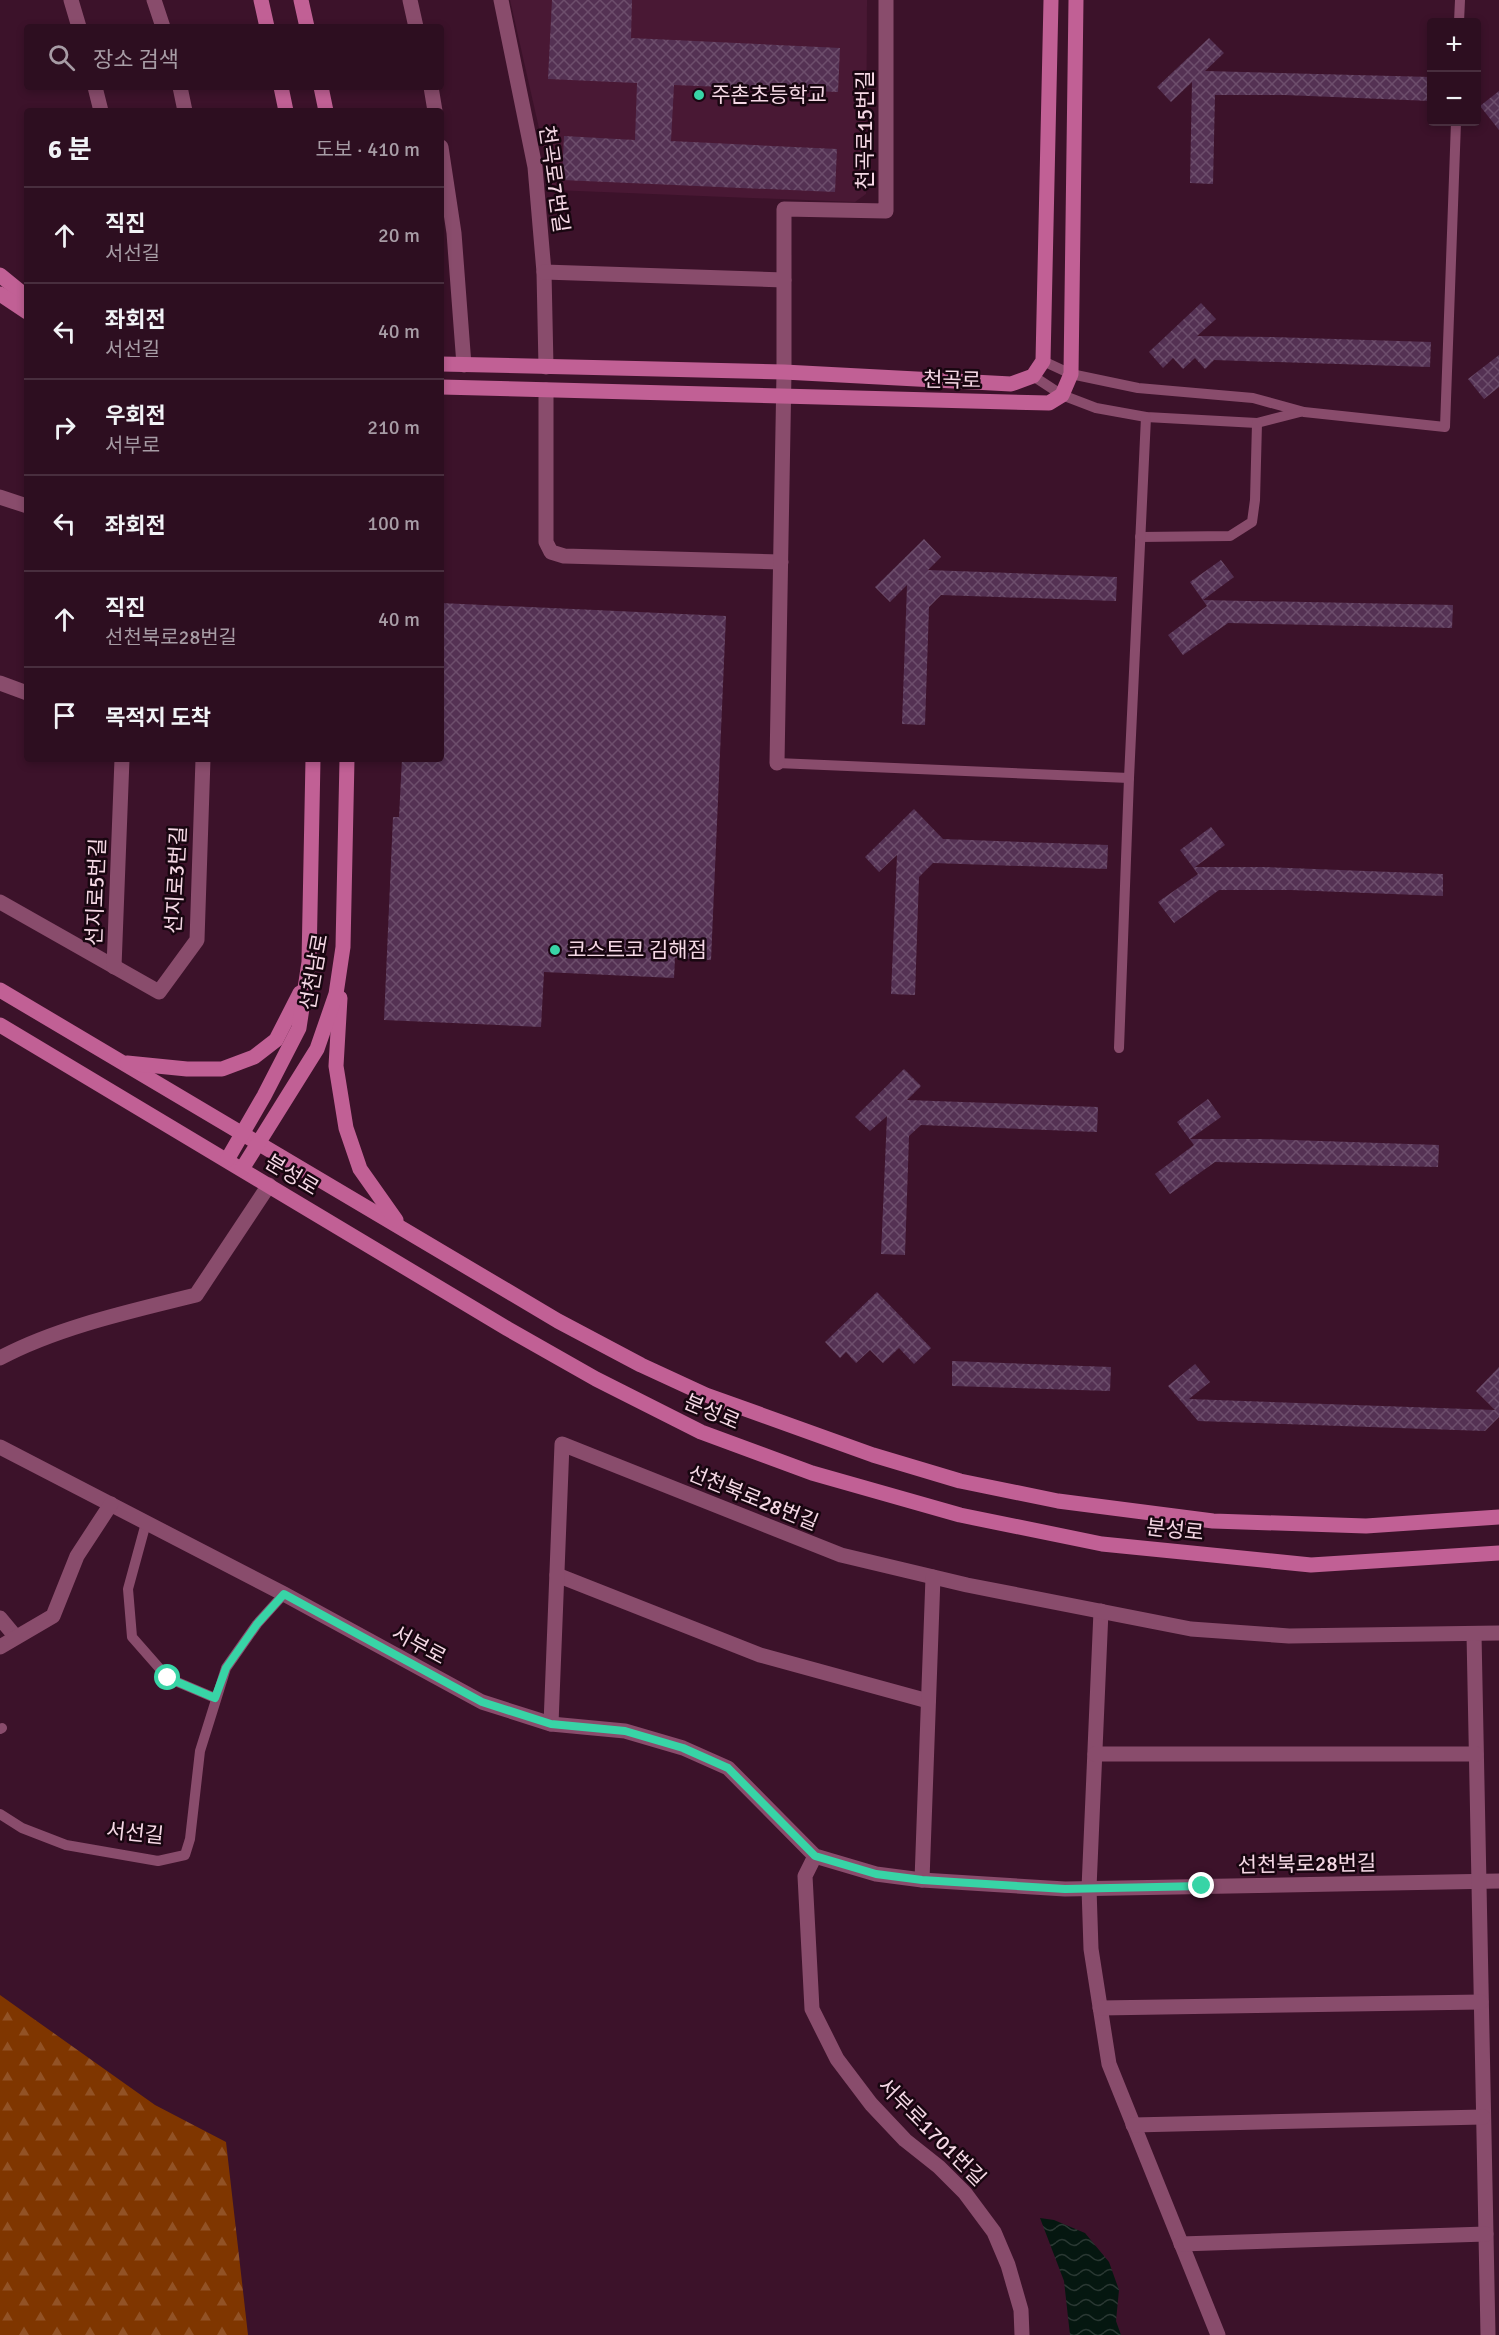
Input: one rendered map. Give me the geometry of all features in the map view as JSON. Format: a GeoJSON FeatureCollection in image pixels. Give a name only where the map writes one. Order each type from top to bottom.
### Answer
{"type":"FeatureCollection","features":[{"type":"Feature","properties":{"kind":"main road"},"geometry":{"type":"LineString","coordinates":[[261,0],[266,24]]}},
{"type":"Feature","properties":{"kind":"main road"},"geometry":{"type":"LineString","coordinates":[[302,0],[307,24]]}},
{"type":"Feature","properties":{"kind":"main road"},"geometry":{"type":"LineString","coordinates":[[1034,376],[1043,361],[1051,0]]}},
{"type":"Feature","properties":{"kind":"main road"},"geometry":{"type":"LineString","coordinates":[[1062,395],[1071,374],[1076,0]]}},
{"type":"Feature","properties":{"kind":"main road"},"geometry":{"type":"LineString","coordinates":[[282,90],[285,108]]}},
{"type":"Feature","properties":{"kind":"main road"},"geometry":{"type":"LineString","coordinates":[[322,90],[325,108]]}},
{"type":"Feature","properties":{"kind":"main road"},"geometry":{"type":"LineString","coordinates":[[0,275],[24,295]]}},
{"type":"Feature","properties":{"kind":"main road"},"geometry":{"type":"LineString","coordinates":[[0,294],[24,310]]}},
{"type":"Feature","properties":{"kind":"main road","name":"천곡로"},"geometry":{"type":"LineString","coordinates":[[444,364],[784,372],[1011,384],[1034,376]]}},
{"type":"Feature","properties":{"kind":"main road","name":"천곡로"},"geometry":{"type":"LineString","coordinates":[[444,387],[1048,403],[1062,395]]}},
{"type":"Feature","properties":{"kind":"main road","name":"선천남로"},"geometry":{"type":"LineString","coordinates":[[227,1160],[299,1028],[309,962],[313,762]]}},
{"type":"Feature","properties":{"kind":"main road","name":"선천남로"},"geometry":{"type":"LineString","coordinates":[[242,1169],[317,1049],[336,994],[343,947],[347,762]]}},
{"type":"Feature","properties":{"kind":"main road"},"geometry":{"type":"LineString","coordinates":[[343,947],[336,1066],[346,1128],[360,1169],[402,1227]]}},
{"type":"Feature","properties":{"kind":"main road"},"geometry":{"type":"LineString","coordinates":[[122,1062],[187,1070],[222,1069],[254,1057],[276,1040],[306,982]]}},
{"type":"Feature","properties":{"kind":"main road","name":"분성로"},"geometry":{"type":"LineString","coordinates":[[0,990],[558,1321],[641,1365],[706,1395],[787,1425],[873,1455],[960,1481],[1058,1501],[1213,1521],[1366,1526],[1499,1516]]}},
{"type":"Feature","properties":{"kind":"main road","name":"분성로"},"geometry":{"type":"LineString","coordinates":[[0,1025],[508,1329],[596,1379],[701,1432],[812,1473],[960,1515],[1102,1544],[1311,1564],[1499,1553]]}},
{"type":"Feature","properties":{"kind":"street"},"geometry":{"type":"LineString","coordinates":[[71,0],[78,24]]}},
{"type":"Feature","properties":{"kind":"street"},"geometry":{"type":"LineString","coordinates":[[154,0],[162,24]]}},
{"type":"Feature","properties":{"kind":"street"},"geometry":{"type":"LineString","coordinates":[[410,0],[415,24]]}},
{"type":"Feature","properties":{"kind":"street","name":"천곡로7번길"},"geometry":{"type":"LineString","coordinates":[[501,0],[535,167],[544,272],[546,367]]}},
{"type":"Feature","properties":{"kind":"street","name":"천곡로15번길"},"geometry":{"type":"LineString","coordinates":[[777,763],[784,372],[784,209],[886,211],[886,0]]}},
{"type":"Feature","properties":{"kind":"street"},"geometry":{"type":"LineString","coordinates":[[96,90],[100,108]]}},
{"type":"Feature","properties":{"kind":"street"},"geometry":{"type":"LineString","coordinates":[[180,90],[184,108]]}},
{"type":"Feature","properties":{"kind":"street"},"geometry":{"type":"LineString","coordinates":[[432,90],[434,108]]}},
{"type":"Feature","properties":{"kind":"street"},"geometry":{"type":"LineString","coordinates":[[444,167],[454,233],[464,365]]}},
{"type":"Feature","properties":{"kind":"street"},"geometry":{"type":"LineString","coordinates":[[544,272],[784,280]]}},
{"type":"Feature","properties":{"kind":"street"},"geometry":{"type":"LineString","coordinates":[[546,390],[546,542],[551,552],[564,556],[781,562]]}},
{"type":"Feature","properties":{"kind":"street"},"geometry":{"type":"LineString","coordinates":[[0,497],[24,505]]}},
{"type":"Feature","properties":{"kind":"street"},"geometry":{"type":"LineString","coordinates":[[0,682],[24,692]]}},
{"type":"Feature","properties":{"kind":"street","name":"선지로5번길"},"geometry":{"type":"LineString","coordinates":[[0,903],[114,967],[122,762]]}},
{"type":"Feature","properties":{"kind":"street","name":"선지로3번길"},"geometry":{"type":"LineString","coordinates":[[114,967],[159,992],[197,940],[203,762]]}},
{"type":"Feature","properties":{"kind":"street"},"geometry":{"type":"LineString","coordinates":[[0,1358],[19,1347],[111,1317],[196,1295],[269,1185]]}},
{"type":"Feature","properties":{"kind":"street","name":"선천북로28번길"},"geometry":{"type":"LineString","coordinates":[[557,1575],[562,1444],[841,1555],[933,1577],[1191,1629],[1289,1636],[1499,1634]]}},
{"type":"Feature","properties":{"kind":"street","name":"서부로"},"geometry":{"type":"LineString","coordinates":[[0,1447],[284,1594],[482,1702],[551,1724],[625,1731],[683,1748],[728,1768],[815,1856]]}},
{"type":"Feature","properties":{"kind":"street"},"geometry":{"type":"LineString","coordinates":[[0,1647],[15,1636],[53,1616],[77,1556],[111,1504]]}},
{"type":"Feature","properties":{"kind":"street"},"geometry":{"type":"LineString","coordinates":[[551,1724],[557,1575],[760,1655],[928,1701]]}},
{"type":"Feature","properties":{"kind":"street"},"geometry":{"type":"LineString","coordinates":[[922,1880],[933,1577]]}},
{"type":"Feature","properties":{"kind":"street"},"geometry":{"type":"LineString","coordinates":[[1101,1611],[1089,1888],[1090,1949],[1109,2064],[1218,2335]]}},
{"type":"Feature","properties":{"kind":"street"},"geometry":{"type":"LineString","coordinates":[[0,1618],[15,1636]]}},
{"type":"Feature","properties":{"kind":"street"},"geometry":{"type":"LineString","coordinates":[[1474,1634],[1488,2335]]}},
{"type":"Feature","properties":{"kind":"street"},"geometry":{"type":"LineString","coordinates":[[1095,1754],[1476,1754]]}},
{"type":"Feature","properties":{"kind":"street","name":"선천북로28번길"},"geometry":{"type":"LineString","coordinates":[[815,1856],[876,1874],[922,1880],[1065,1889],[1499,1881]]}},
{"type":"Feature","properties":{"kind":"street","name":"서부로1701번길"},"geometry":{"type":"LineString","coordinates":[[815,1856],[805,1876],[812,2009],[837,2059],[871,2104],[905,2140],[939,2167],[965,2193],[994,2232],[1008,2265],[1021,2310],[1022,2335]]}},
{"type":"Feature","properties":{"kind":"street"},"geometry":{"type":"LineString","coordinates":[[1100,2008],[1481,2002]]}},
{"type":"Feature","properties":{"kind":"street"},"geometry":{"type":"LineString","coordinates":[[1133,2125],[1483,2117]]}},
{"type":"Feature","properties":{"kind":"street"},"geometry":{"type":"LineString","coordinates":[[1181,2244],[1486,2234]]}},
{"type":"Feature","properties":{"kind":"lane"},"geometry":{"type":"LineString","coordinates":[[1459,18],[1460,0]]}},
{"type":"Feature","properties":{"kind":"lane"},"geometry":{"type":"LineString","coordinates":[[1043,361],[1071,374],[1138,388],[1252,398],[1304,412],[1445,426],[1456,126]]}},
{"type":"Feature","properties":{"kind":"lane"},"geometry":{"type":"LineString","coordinates":[[1034,376],[1062,395],[1096,408],[1146,417],[1257,423],[1304,412]]}},
{"type":"Feature","properties":{"kind":"lane"},"geometry":{"type":"LineString","coordinates":[[1119,1048],[1146,417]]}},
{"type":"Feature","properties":{"kind":"lane"},"geometry":{"type":"LineString","coordinates":[[1140,537],[1230,536],[1252,522],[1257,423]]}},
{"type":"Feature","properties":{"kind":"lane"},"geometry":{"type":"LineString","coordinates":[[777,763],[1129,778]]}},
{"type":"Feature","properties":{"kind":"lane"},"geometry":{"type":"LineString","coordinates":[[146,1523],[128,1589],[132,1637],[168,1678],[215,1698]]}},
{"type":"Feature","properties":{"kind":"lane","name":"서선길"},"geometry":{"type":"LineString","coordinates":[[0,1814],[22,1828],[66,1845],[158,1861],[185,1855],[190,1839],[200,1751],[226,1668],[257,1624],[284,1594]]}},
{"type":"Feature","properties":{"kind":"shaded area","name":"주촌초등학교"},"geometry":{"type":"Polygon","coordinates":[[[510,0],[867,0],[866,194],[855,202],[553,190],[510,0]]]}},
{"type":"Feature","properties":{"kind":"green space"},"geometry":{"type":"Polygon","coordinates":[[[0,1995],[155,2105],[226,2142],[248,2335],[0,2335],[0,1995]]]}},
{"type":"Feature","properties":{"kind":"water"},"geometry":{"type":"Polygon","coordinates":[[[1040,2218],[1054,2220],[1085,2233],[1109,2262],[1119,2290],[1116,2321],[1121,2335],[1070,2335],[1064,2281],[1040,2218]]]}},
{"type":"Feature","properties":{"kind":"building"},"geometry":{"type":"Polygon","coordinates":[[[552,0],[632,0],[631,38],[840,48],[838,92],[674,85],[671,141],[837,149],[835,192],[562,180],[564,136],[635,140],[637,83],[548,79],[552,0]]]}},
{"type":"Feature","properties":{"kind":"building"},"geometry":{"type":"Polygon","coordinates":[[[1209,38],[1224,53],[1205,71],[1427,77],[1427,101],[1285,95],[1215,95],[1213,184],[1190,183],[1192,82],[1171,102],[1157,87],[1209,38]]]}},
{"type":"Feature","properties":{"kind":"building"},"geometry":{"type":"Polygon","coordinates":[[[1499,91],[1499,130],[1481,107],[1499,91]]]}},
{"type":"Feature","properties":{"kind":"building"},"geometry":{"type":"Polygon","coordinates":[[[1201,303],[1216,319],[1197,336],[1431,342],[1430,367],[1214,360],[1205,369],[1195,358],[1183,369],[1173,358],[1163,368],[1149,352],[1201,303]]]}},
{"type":"Feature","properties":{"kind":"building"},"geometry":{"type":"Polygon","coordinates":[[[1499,355],[1499,387],[1484,399],[1468,379],[1499,355]]]}},
{"type":"Feature","properties":{"kind":"building"},"geometry":{"type":"Polygon","coordinates":[[[924,539],[941,557],[928,570],[1117,577],[1116,601],[941,595],[929,607],[925,725],[902,724],[907,585],[890,602],[875,587],[924,539]]]}},
{"type":"Feature","properties":{"kind":"building"},"geometry":{"type":"Polygon","coordinates":[[[1221,560],[1234,577],[1203,600],[1453,605],[1452,628],[1228,623],[1183,655],[1168,635],[1207,606],[1190,582],[1221,560]]]}},
{"type":"Feature","properties":{"kind":"building"},"geometry":{"type":"Polygon","coordinates":[[[444,603],[726,616],[711,960],[675,958],[674,978],[544,972],[541,1027],[384,1020],[393,817],[399,817],[402,762],[444,762],[444,603]]]}},
{"type":"Feature","properties":{"kind":"building"},"geometry":{"type":"Polygon","coordinates":[[[914,809],[943,839],[1108,845],[1107,869],[933,863],[919,877],[915,995],[891,994],[897,855],[879,872],[865,857],[914,809]]]}},
{"type":"Feature","properties":{"kind":"building"},"geometry":{"type":"Polygon","coordinates":[[[1211,827],[1225,845],[1195,867],[1265,867],[1443,874],[1443,896],[1291,890],[1219,890],[1174,923],[1158,902],[1198,874],[1180,850],[1211,827]]]}},
{"type":"Feature","properties":{"kind":"building"},"geometry":{"type":"Polygon","coordinates":[[[904,1069],[921,1086],[907,1100],[1098,1107],[1097,1132],[921,1125],[909,1136],[905,1255],[881,1254],[887,1116],[870,1131],[855,1117],[904,1069]]]}},
{"type":"Feature","properties":{"kind":"building"},"geometry":{"type":"Polygon","coordinates":[[[1208,1099],[1221,1117],[1190,1139],[1439,1145],[1438,1167],[1215,1162],[1170,1194],[1155,1174],[1194,1145],[1177,1122],[1208,1099]]]}},
{"type":"Feature","properties":{"kind":"building"},"geometry":{"type":"Polygon","coordinates":[[[877,1292],[931,1348],[914,1364],[899,1348],[883,1363],[870,1350],[856,1363],[846,1352],[840,1358],[825,1342],[877,1292]]]}},
{"type":"Feature","properties":{"kind":"building"},"geometry":{"type":"Polygon","coordinates":[[[952,1361],[1111,1367],[1110,1391],[952,1386],[952,1361]]]}},
{"type":"Feature","properties":{"kind":"building"},"geometry":{"type":"Polygon","coordinates":[[[1195,1364],[1210,1382],[1189,1399],[1495,1410],[1476,1391],[1499,1367],[1499,1417],[1485,1431],[1198,1421],[1168,1386],[1195,1364]]]}},
{"type":"Feature","properties":{"kind":"place","name":"주촌초등학교"},"geometry":{"type":"Point","coordinates":[699,95]}},
{"type":"Feature","properties":{"kind":"place","name":"코스트코 김해점"},"geometry":{"type":"Point","coordinates":[555,950]}},
{"type":"Feature","properties":{"kind":"route"},"geometry":{"type":"LineString","coordinates":[[168,1678],[215,1698],[226,1668],[257,1624],[284,1594],[482,1702],[551,1724],[625,1731],[683,1748],[728,1768],[815,1856],[876,1874],[922,1880],[1065,1889],[1202,1886]]}}]}
